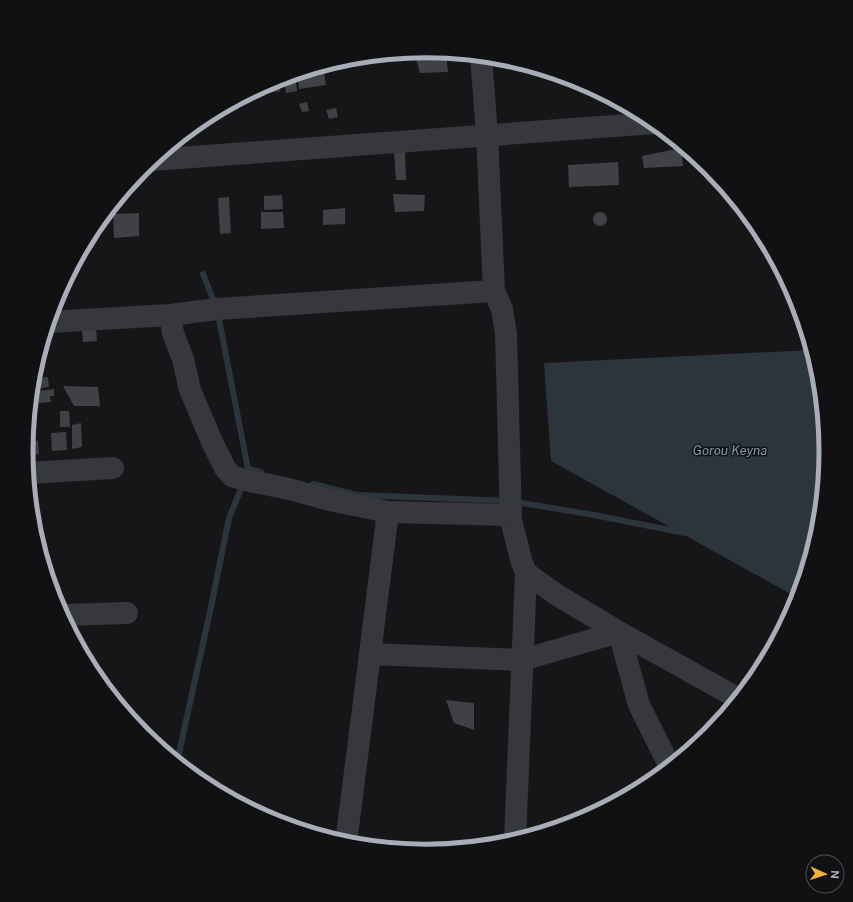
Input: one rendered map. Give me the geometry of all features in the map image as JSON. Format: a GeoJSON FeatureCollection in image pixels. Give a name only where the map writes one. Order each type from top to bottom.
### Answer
{"type":"FeatureCollection","features":[{"type":"Feature","properties":{"kind":"street"},"geometry":{"type":"LineString","coordinates":[[481,62],[487,135],[494,291],[502,309],[506,334],[511,514],[514,534],[526,573],[515,834]]}},
{"type":"Feature","properties":{"kind":"street"},"geometry":{"type":"LineString","coordinates":[[163,159],[645,124]]}},
{"type":"Feature","properties":{"kind":"street"},"geometry":{"type":"LineString","coordinates":[[55,322],[170,315],[217,309],[494,291]]}},
{"type":"Feature","properties":{"kind":"street"},"geometry":{"type":"LineString","coordinates":[[170,315],[173,333],[183,359],[190,390],[213,444],[225,468],[232,476],[330,500],[388,512],[511,514]]}},
{"type":"Feature","properties":{"kind":"street"},"geometry":{"type":"LineString","coordinates":[[34,473],[113,468]]}},
{"type":"Feature","properties":{"kind":"street"},"geometry":{"type":"LineString","coordinates":[[347,836],[388,512]]}},
{"type":"Feature","properties":{"kind":"street"},"geometry":{"type":"LineString","coordinates":[[526,573],[557,595],[735,696]]}},
{"type":"Feature","properties":{"kind":"street"},"geometry":{"type":"LineString","coordinates":[[69,615],[127,613]]}},
{"type":"Feature","properties":{"kind":"street"},"geometry":{"type":"LineString","coordinates":[[370,654],[522,660],[620,632]]}},
{"type":"Feature","properties":{"kind":"street"},"geometry":{"type":"LineString","coordinates":[[620,632],[639,704],[667,762]]}},
{"type":"Feature","properties":{"kind":"water","name":"Gorou Keyna"},"geometry":{"type":"Polygon","coordinates":[[[807,350],[817,400],[820,451],[819,477],[817,502],[807,553],[793,595],[551,461],[544,363],[807,350]]]}},
{"type":"Feature","properties":{"kind":"building"},"geometry":{"type":"Polygon","coordinates":[[[416,58],[447,58],[448,72],[420,73],[416,58]]]}},
{"type":"Feature","properties":{"kind":"building"},"geometry":{"type":"Polygon","coordinates":[[[324,71],[326,85],[299,89],[298,79],[324,71]]]}},
{"type":"Feature","properties":{"kind":"building"},"geometry":{"type":"Polygon","coordinates":[[[296,80],[297,91],[286,93],[285,84],[296,80]]]}},
{"type":"Feature","properties":{"kind":"building"},"geometry":{"type":"Polygon","coordinates":[[[279,86],[280,91],[268,93],[268,91],[279,86]]]}},
{"type":"Feature","properties":{"kind":"building"},"geometry":{"type":"Polygon","coordinates":[[[307,102],[309,111],[302,112],[299,104],[307,102]]]}},
{"type":"Feature","properties":{"kind":"building"},"geometry":{"type":"Polygon","coordinates":[[[336,108],[338,117],[329,119],[326,110],[336,108]]]}},
{"type":"Feature","properties":{"kind":"building"},"geometry":{"type":"Polygon","coordinates":[[[678,149],[681,151],[683,166],[644,168],[642,156],[678,149]]]}},
{"type":"Feature","properties":{"kind":"building"},"geometry":{"type":"Polygon","coordinates":[[[405,152],[406,180],[396,180],[394,153],[405,152]]]}},
{"type":"Feature","properties":{"kind":"building"},"geometry":{"type":"Polygon","coordinates":[[[618,162],[619,185],[569,187],[568,165],[618,162]]]}},
{"type":"Feature","properties":{"kind":"building"},"geometry":{"type":"Polygon","coordinates":[[[393,194],[425,195],[424,211],[395,212],[393,194]]]}},
{"type":"Feature","properties":{"kind":"building"},"geometry":{"type":"Polygon","coordinates":[[[282,195],[283,209],[264,210],[264,196],[282,195]]]}},
{"type":"Feature","properties":{"kind":"building"},"geometry":{"type":"Polygon","coordinates":[[[229,197],[231,233],[220,234],[218,198],[229,197]]]}},
{"type":"Feature","properties":{"kind":"building"},"geometry":{"type":"Polygon","coordinates":[[[345,208],[345,224],[323,225],[323,210],[345,208]]]}},
{"type":"Feature","properties":{"kind":"building"},"geometry":{"type":"Polygon","coordinates":[[[261,212],[283,212],[284,228],[261,229],[261,212]]]}},
{"type":"Feature","properties":{"kind":"building"},"geometry":{"type":"Polygon","coordinates":[[[600,212],[605,214],[607,219],[605,224],[600,226],[595,224],[593,219],[595,214],[600,212]]]}},
{"type":"Feature","properties":{"kind":"building"},"geometry":{"type":"Polygon","coordinates":[[[139,213],[139,236],[114,238],[113,214],[139,213]]]}},
{"type":"Feature","properties":{"kind":"building"},"geometry":{"type":"Polygon","coordinates":[[[96,327],[97,341],[83,342],[82,329],[96,327]]]}},
{"type":"Feature","properties":{"kind":"building"},"geometry":{"type":"Polygon","coordinates":[[[48,377],[49,387],[41,388],[40,378],[48,377]]]}},
{"type":"Feature","properties":{"kind":"building"},"geometry":{"type":"Polygon","coordinates":[[[63,386],[98,387],[100,406],[74,406],[63,386]]]}},
{"type":"Feature","properties":{"kind":"building"},"geometry":{"type":"Polygon","coordinates":[[[54,389],[54,396],[50,396],[51,402],[39,403],[38,391],[54,389]]]}},
{"type":"Feature","properties":{"kind":"building"},"geometry":{"type":"Polygon","coordinates":[[[60,411],[69,411],[70,427],[60,427],[60,411]]]}},
{"type":"Feature","properties":{"kind":"building"},"geometry":{"type":"Polygon","coordinates":[[[81,423],[82,447],[72,449],[72,425],[81,423]]]}},
{"type":"Feature","properties":{"kind":"building"},"geometry":{"type":"Polygon","coordinates":[[[66,432],[67,450],[52,451],[51,433],[66,432]]]}},
{"type":"Feature","properties":{"kind":"building"},"geometry":{"type":"Polygon","coordinates":[[[33,441],[38,441],[39,454],[33,455],[33,441]]]}},
{"type":"Feature","properties":{"kind":"building"},"geometry":{"type":"Polygon","coordinates":[[[446,700],[474,703],[474,730],[454,723],[446,700]]]}},
{"type":"Feature","properties":{"kind":"waterway"},"geometry":{"type":"LineString","coordinates":[[203,274],[217,309],[248,469],[261,472]]}},
{"type":"Feature","properties":{"kind":"waterway"},"geometry":{"type":"LineString","coordinates":[[178,756],[229,518],[243,484]]}},
{"type":"Feature","properties":{"kind":"waterway"},"geometry":{"type":"LineString","coordinates":[[313,484],[357,495],[510,501],[594,515],[685,533]]}}]}
